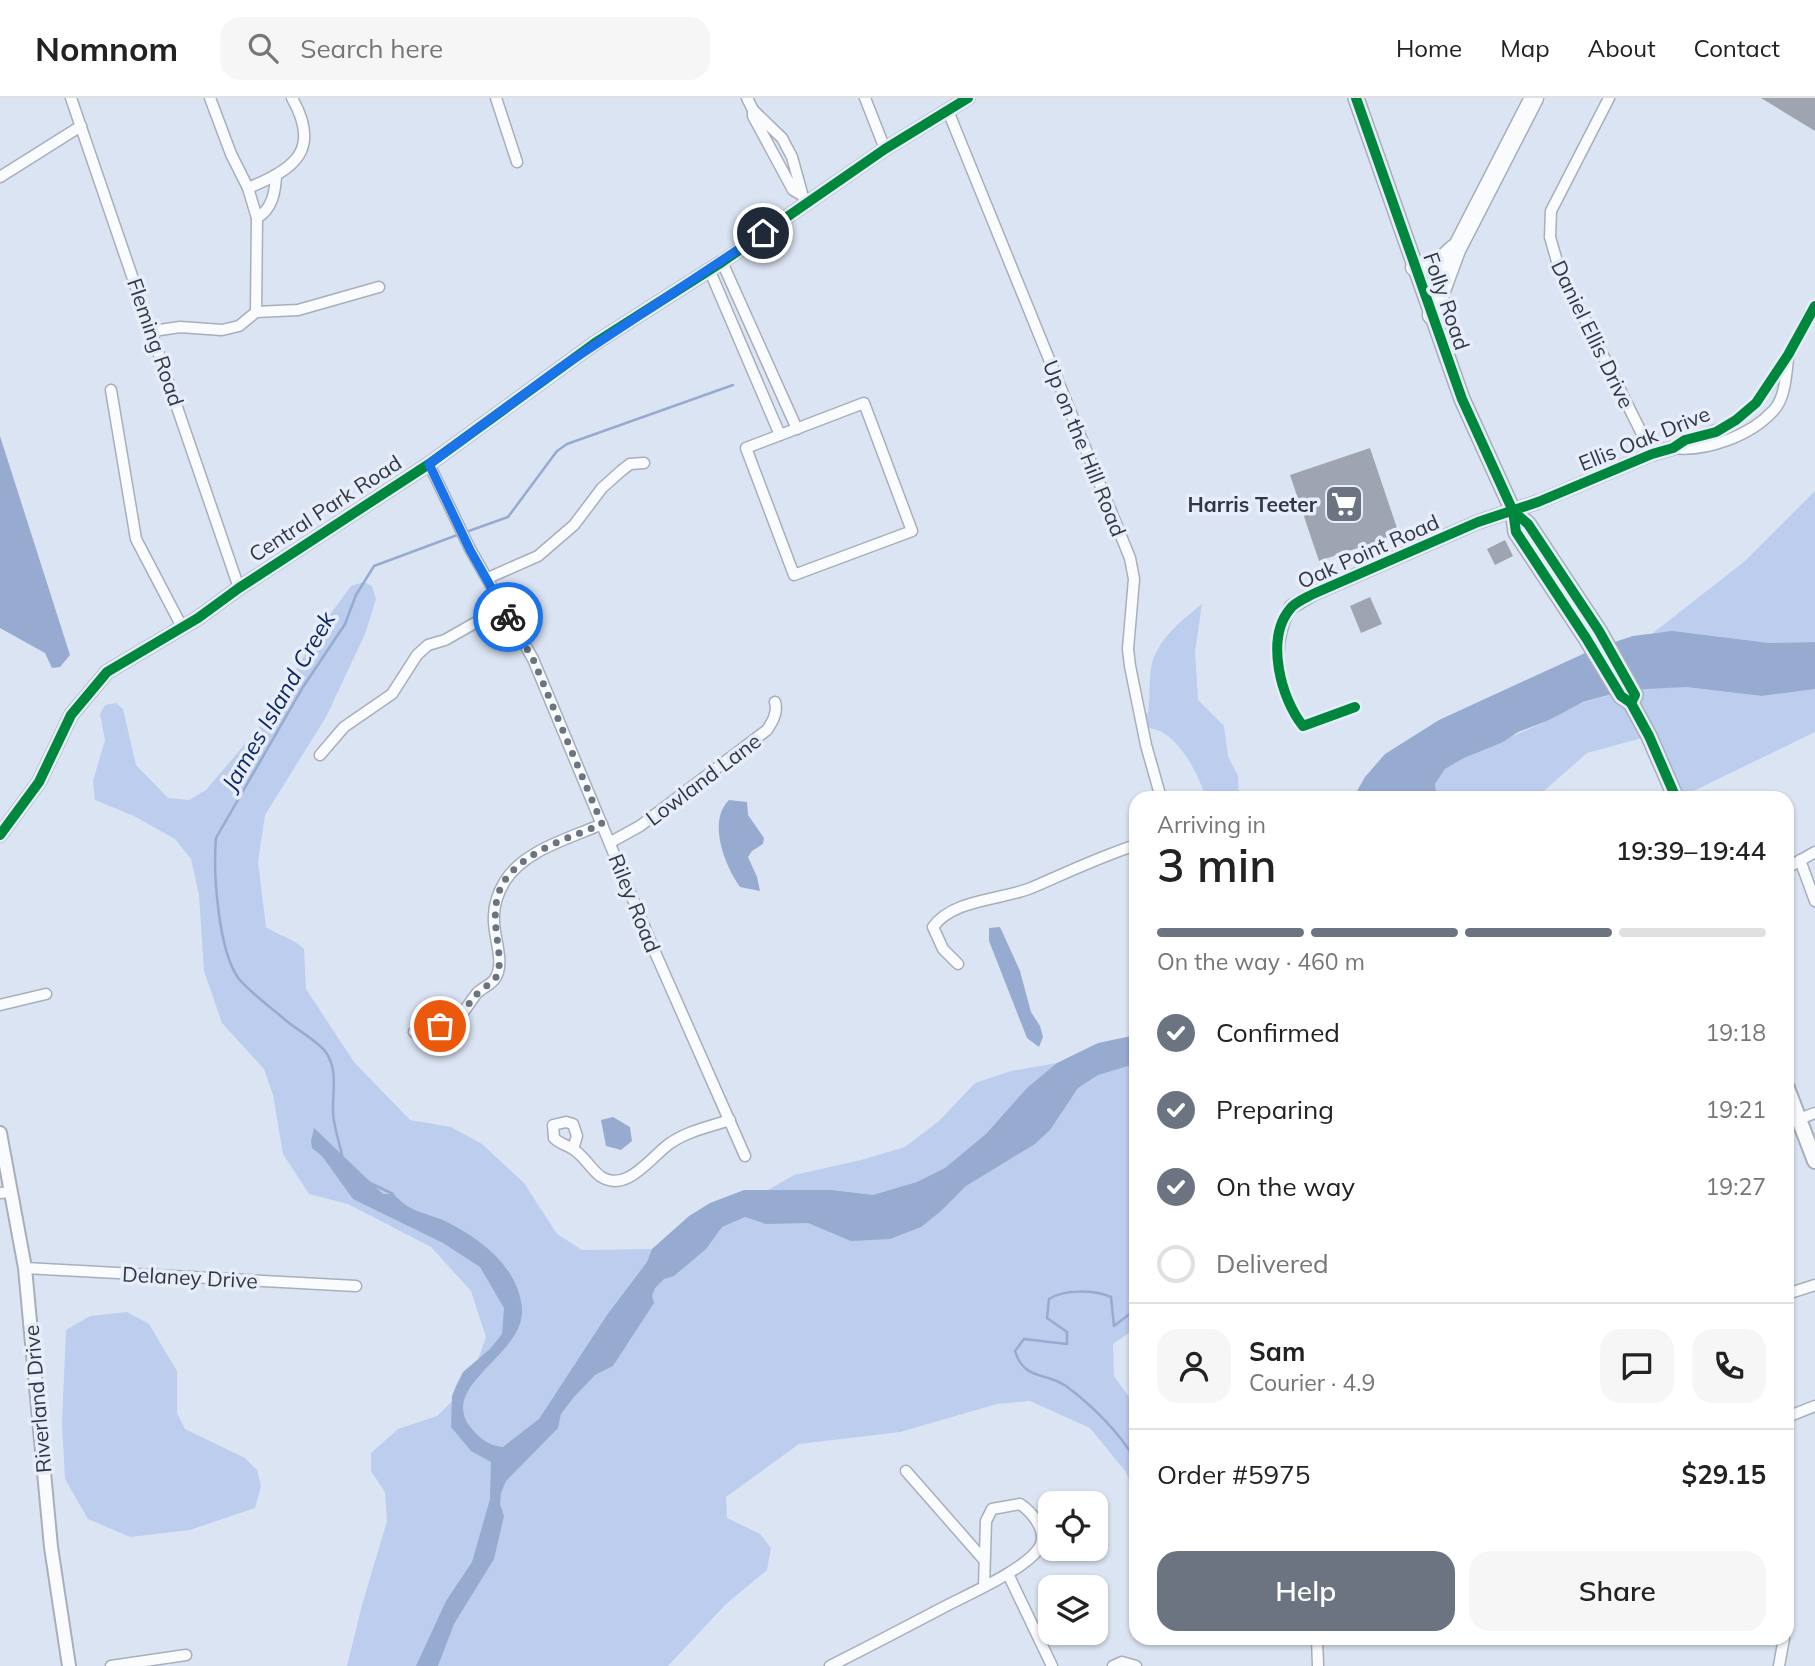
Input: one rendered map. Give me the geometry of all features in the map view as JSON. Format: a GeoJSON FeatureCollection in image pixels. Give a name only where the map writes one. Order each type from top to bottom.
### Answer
{"type":"FeatureCollection","features":[{"type":"Feature","properties":{"kind":"highway"},"geometry":{"type":"LineString","coordinates":[[1432,315],[1458,246],[1534,98]]}},
{"type":"Feature","properties":{"kind":"highway"},"geometry":{"type":"LineString","coordinates":[[1415,267],[1438,264],[1458,246]]}},
{"type":"Feature","properties":{"kind":"main road","name":"Folly Road"},"geometry":{"type":"LineString","coordinates":[[1356,98],[1462,399],[1513,511],[1516,532],[1593,634],[1621,696],[1631,704],[1649,736],[1673,791]]}},
{"type":"Feature","properties":{"kind":"main road"},"geometry":{"type":"LineString","coordinates":[[1794,1106],[1815,1161]]}},
{"type":"Feature","properties":{"kind":"street","name":"Fleming Road"},"geometry":{"type":"LineString","coordinates":[[71,98],[239,588]]}},
{"type":"Feature","properties":{"kind":"street"},"geometry":{"type":"LineString","coordinates":[[209,98],[248,188],[257,218],[256,312]]}},
{"type":"Feature","properties":{"kind":"street"},"geometry":{"type":"LineString","coordinates":[[248,188],[276,177],[298,158],[305,141],[305,126],[292,98]]}},
{"type":"Feature","properties":{"kind":"street"},"geometry":{"type":"LineString","coordinates":[[496,98],[517,162]]}},
{"type":"Feature","properties":{"kind":"street"},"geometry":{"type":"LineString","coordinates":[[747,98],[757,125],[793,190],[802,199]]}},
{"type":"Feature","properties":{"kind":"street"},"geometry":{"type":"LineString","coordinates":[[865,98],[885,149]]}},
{"type":"Feature","properties":{"kind":"street","name":"Central Park Road"},"geometry":{"type":"LineString","coordinates":[[0,835],[39,782],[71,715],[107,671],[182,627],[429,464],[543,380],[722,262],[802,199],[968,98]]}},
{"type":"Feature","properties":{"kind":"street","name":"Daniel Ellis Drive"},"geometry":{"type":"LineString","coordinates":[[1609,98],[1551,211],[1551,249],[1653,454]]}},
{"type":"Feature","properties":{"kind":"street"},"geometry":{"type":"LineString","coordinates":[[753,110],[782,138],[792,157],[802,199]]}},
{"type":"Feature","properties":{"kind":"street","name":"Up on the Hill Road"},"geometry":{"type":"LineString","coordinates":[[948,111],[1130,558],[1134,579],[1129,657],[1146,745],[1159,791]]}},
{"type":"Feature","properties":{"kind":"street"},"geometry":{"type":"LineString","coordinates":[[0,177],[81,126]]}},
{"type":"Feature","properties":{"kind":"street"},"geometry":{"type":"LineString","coordinates":[[257,218],[264,214],[271,203],[276,177]]}},
{"type":"Feature","properties":{"kind":"street"},"geometry":{"type":"LineString","coordinates":[[722,262],[797,429]]}},
{"type":"Feature","properties":{"kind":"street"},"geometry":{"type":"LineString","coordinates":[[709,269],[780,435]]}},
{"type":"Feature","properties":{"kind":"street"},"geometry":{"type":"LineString","coordinates":[[153,331],[180,327],[222,330],[239,326],[256,312],[298,310],[379,287]]}},
{"type":"Feature","properties":{"kind":"street","name":"Ellis Oak Drive"},"geometry":{"type":"LineString","coordinates":[[1513,511],[1673,448],[1685,440],[1716,432],[1736,420],[1756,403],[1788,355],[1815,306]]}},
{"type":"Feature","properties":{"kind":"street","name":"Ellis Oak Drive"},"geometry":{"type":"LineString","coordinates":[[1673,448],[1691,450],[1734,437],[1774,411],[1782,394],[1788,355]]}},
{"type":"Feature","properties":{"kind":"street"},"geometry":{"type":"LineString","coordinates":[[111,390],[136,539],[182,627]]}},
{"type":"Feature","properties":{"kind":"street"},"geometry":{"type":"LineString","coordinates":[[864,403],[912,531],[794,575],[746,447],[780,435],[864,403]]}},
{"type":"Feature","properties":{"kind":"street"},"geometry":{"type":"LineString","coordinates":[[488,579],[538,556],[573,524],[602,488],[621,471],[630,464],[644,463]]}},
{"type":"Feature","properties":{"kind":"street","name":"Riley Road"},"geometry":{"type":"LineString","coordinates":[[429,464],[470,550],[533,659],[654,950],[745,1156]]}},
{"type":"Feature","properties":{"kind":"street","name":"Oak Point Road"},"geometry":{"type":"LineString","coordinates":[[1355,707],[1303,726],[1290,710],[1282,688],[1278,659],[1279,634],[1291,607],[1313,594],[1478,522],[1513,511]]}},
{"type":"Feature","properties":{"kind":"street"},"geometry":{"type":"LineString","coordinates":[[320,755],[344,727],[374,709],[392,694],[417,655],[428,645],[444,640],[503,607]]}},
{"type":"Feature","properties":{"kind":"street","name":"Lowland Lane"},"geometry":{"type":"LineString","coordinates":[[611,842],[640,826],[768,730],[777,708],[775,702]]}},
{"type":"Feature","properties":{"kind":"street"},"geometry":{"type":"LineString","coordinates":[[414,1032],[419,1035],[428,1034],[457,1020],[478,993],[495,979],[499,963],[494,917],[498,896],[506,879],[540,851],[602,824]]}},
{"type":"Feature","properties":{"kind":"street"},"geometry":{"type":"LineString","coordinates":[[958,964],[936,939],[933,927],[939,919],[978,902],[1029,888],[1129,847]]}},
{"type":"Feature","properties":{"kind":"street"},"geometry":{"type":"LineString","coordinates":[[1794,864],[1815,852]]}},
{"type":"Feature","properties":{"kind":"street"},"geometry":{"type":"LineString","coordinates":[[1800,860],[1815,901]]}},
{"type":"Feature","properties":{"kind":"street"},"geometry":{"type":"LineString","coordinates":[[0,1005],[46,994]]}},
{"type":"Feature","properties":{"kind":"street"},"geometry":{"type":"LineString","coordinates":[[1799,1119],[1815,1113]]}},
{"type":"Feature","properties":{"kind":"street"},"geometry":{"type":"LineString","coordinates":[[573,1149],[602,1177],[611,1181],[623,1180],[637,1173],[669,1144],[688,1133],[730,1121]]}},
{"type":"Feature","properties":{"kind":"street","name":"Riverland Drive"},"geometry":{"type":"LineString","coordinates":[[0,1133],[6,1193],[24,1268],[51,1547],[69,1666]]}},
{"type":"Feature","properties":{"kind":"street","name":"Delaney Drive"},"geometry":{"type":"LineString","coordinates":[[24,1268],[356,1286]]}},
{"type":"Feature","properties":{"kind":"street"},"geometry":{"type":"LineString","coordinates":[[1794,1292],[1815,1285]]}},
{"type":"Feature","properties":{"kind":"street"},"geometry":{"type":"LineString","coordinates":[[1794,1414],[1815,1406]]}},
{"type":"Feature","properties":{"kind":"street"},"geometry":{"type":"LineString","coordinates":[[906,1471],[984,1560]]}},
{"type":"Feature","properties":{"kind":"street"},"geometry":{"type":"LineString","coordinates":[[837,1664],[1009,1574],[1039,1548],[1042,1536],[1037,1521],[1020,1503],[992,1510],[986,1521],[984,1586]]}},
{"type":"Feature","properties":{"kind":"street"},"geometry":{"type":"LineString","coordinates":[[1009,1574],[1052,1666]]}},
{"type":"Feature","properties":{"kind":"street"},"geometry":{"type":"LineString","coordinates":[[1317,1645],[1318,1666]]}},
{"type":"Feature","properties":{"kind":"street"},"geometry":{"type":"LineString","coordinates":[[1779,1666],[1783,1645]]}},
{"type":"Feature","properties":{"kind":"street"},"geometry":{"type":"LineString","coordinates":[[111,1666],[186,1654]]}},
{"type":"Feature","properties":{"kind":"street"},"geometry":{"type":"LineString","coordinates":[[1113,1666],[1122,1662],[1136,1666]]}},
{"type":"Feature","properties":{"kind":"shaded area"},"geometry":{"type":"Polygon","coordinates":[[[0,436],[70,655],[60,667],[52,668],[45,653],[0,628],[0,436]]]}},
{"type":"Feature","properties":{"kind":"shaded area"},"geometry":{"type":"Polygon","coordinates":[[[1815,491],[1815,642],[1769,643],[1653,633],[1745,561],[1815,491]]]}},
{"type":"Feature","properties":{"kind":"shaded area"},"geometry":{"type":"Polygon","coordinates":[[[364,582],[372,586],[376,599],[365,634],[326,717],[265,815],[258,862],[266,927],[304,949],[306,989],[354,1062],[410,1120],[451,1127],[482,1144],[524,1183],[557,1234],[582,1250],[652,1249],[690,1235],[794,1175],[905,1147],[939,1121],[975,1083],[1011,1071],[1057,1063],[1129,1066],[1129,1333],[1113,1344],[1114,1376],[1129,1397],[1129,1479],[1090,1428],[1030,1401],[997,1404],[900,1432],[799,1444],[726,1497],[727,1518],[760,1534],[771,1548],[767,1570],[726,1604],[668,1666],[347,1666],[387,1521],[385,1492],[371,1471],[371,1453],[398,1429],[437,1416],[469,1385],[486,1337],[471,1291],[431,1247],[348,1204],[309,1194],[283,1154],[273,1095],[264,1069],[222,1023],[204,971],[199,895],[191,859],[175,839],[134,816],[95,800],[93,781],[105,740],[100,714],[105,705],[116,703],[123,709],[136,765],[168,798],[189,800],[206,790],[267,718],[326,620],[351,586],[364,582]]]}},
{"type":"Feature","properties":{"kind":"shaded area"},"geometry":{"type":"Polygon","coordinates":[[[1202,604],[1195,652],[1198,700],[1224,726],[1228,756],[1238,776],[1239,791],[1203,791],[1195,771],[1177,744],[1162,732],[1136,723],[1139,716],[1148,713],[1152,663],[1160,645],[1202,604]]]}},
{"type":"Feature","properties":{"kind":"shaded area"},"geometry":{"type":"Polygon","coordinates":[[[1672,631],[1769,643],[1815,642],[1815,689],[1762,696],[1686,687],[1627,690],[1583,702],[1547,721],[1518,732],[1503,742],[1464,758],[1445,769],[1435,784],[1436,791],[1357,791],[1385,754],[1439,720],[1596,648],[1633,636],[1672,631]]]}},
{"type":"Feature","properties":{"kind":"shaded area"},"geometry":{"type":"Polygon","coordinates":[[[1686,687],[1762,696],[1815,689],[1815,732],[1693,791],[1676,791],[1649,736],[1587,753],[1544,791],[1436,791],[1435,784],[1445,769],[1464,758],[1547,721],[1572,706],[1627,690],[1686,687]]]}},
{"type":"Feature","properties":{"kind":"shaded area"},"geometry":{"type":"Polygon","coordinates":[[[729,800],[747,802],[748,815],[764,838],[763,844],[748,857],[760,891],[740,887],[724,856],[719,820],[729,800]]]}},
{"type":"Feature","properties":{"kind":"shaded area"},"geometry":{"type":"Polygon","coordinates":[[[1000,927],[1020,971],[1031,1012],[1040,1026],[1043,1037],[1039,1047],[1027,1038],[989,941],[989,928],[1000,927]]]}},
{"type":"Feature","properties":{"kind":"shaded area"},"geometry":{"type":"Polygon","coordinates":[[[1129,1036],[1129,1066],[1098,1075],[1078,1088],[1050,1130],[1035,1144],[966,1186],[921,1227],[890,1239],[851,1241],[808,1223],[766,1224],[745,1217],[722,1227],[706,1249],[674,1276],[664,1279],[655,1288],[652,1296],[654,1303],[613,1366],[595,1375],[574,1397],[561,1414],[558,1428],[506,1481],[500,1504],[504,1516],[494,1559],[454,1624],[438,1666],[416,1666],[446,1601],[472,1562],[490,1499],[491,1462],[471,1451],[451,1427],[452,1396],[463,1372],[490,1349],[502,1334],[504,1308],[480,1267],[443,1243],[353,1199],[322,1156],[312,1148],[314,1128],[383,1194],[393,1194],[409,1207],[444,1221],[474,1238],[497,1257],[514,1281],[522,1309],[519,1326],[510,1342],[472,1385],[465,1399],[464,1413],[478,1436],[490,1444],[503,1447],[539,1419],[607,1315],[647,1262],[652,1249],[689,1216],[710,1203],[744,1190],[831,1190],[873,1195],[917,1182],[945,1168],[986,1134],[1027,1088],[1057,1063],[1098,1043],[1129,1036]]]}},
{"type":"Feature","properties":{"kind":"shaded area"},"geometry":{"type":"Polygon","coordinates":[[[613,1117],[630,1127],[632,1141],[621,1150],[606,1146],[601,1120],[613,1117]]]}},
{"type":"Feature","properties":{"kind":"shaded area"},"geometry":{"type":"Polygon","coordinates":[[[127,1312],[149,1324],[177,1371],[177,1413],[185,1429],[245,1458],[257,1470],[261,1486],[255,1508],[190,1530],[130,1537],[88,1519],[65,1479],[62,1423],[66,1330],[90,1316],[127,1312]]]}},
{"type":"Feature","properties":{"kind":"building"},"geometry":{"type":"Polygon","coordinates":[[[1761,98],[1815,98],[1815,131],[1761,98]]]}},
{"type":"Feature","properties":{"kind":"building","name":"Harris Teeter"},"geometry":{"type":"Polygon","coordinates":[[[1370,448],[1399,534],[1319,561],[1290,475],[1370,448]]]}},
{"type":"Feature","properties":{"kind":"building"},"geometry":{"type":"Polygon","coordinates":[[[1505,540],[1513,556],[1495,565],[1487,549],[1505,540]]]}},
{"type":"Feature","properties":{"kind":"building"},"geometry":{"type":"Polygon","coordinates":[[[1370,597],[1382,624],[1361,633],[1350,606],[1370,597]]]}},
{"type":"Feature","properties":{"kind":"waterway","name":"James Island Creek"},"geometry":{"type":"LineString","coordinates":[[466,532],[508,517],[557,451],[567,444],[733,385]]}},
{"type":"Feature","properties":{"kind":"waterway","name":"James Island Creek"},"geometry":{"type":"LineString","coordinates":[[342,1155],[334,1119],[332,1066],[325,1051],[249,989],[232,966],[218,911],[216,838],[303,687],[345,624],[356,595],[374,566],[460,534]]}},
{"type":"Feature","properties":{"kind":"waterway","name":"James Island Creek"},"geometry":{"type":"LineString","coordinates":[[370,1183],[393,1194]]}},
{"type":"Feature","properties":{"kind":"waterway"},"geometry":{"type":"LineString","coordinates":[[1129,1314],[1114,1326],[1111,1297],[1096,1293],[1063,1293],[1049,1299],[1047,1318],[1067,1332],[1067,1344],[1024,1339],[1015,1351],[1019,1361],[1030,1372],[1059,1382],[1086,1402],[1129,1450]]}},
{"type":"Feature","properties":{"kind":"cycle path"},"geometry":{"type":"LineString","coordinates":[[0,835],[39,782],[71,715],[107,672],[198,618],[239,588],[429,464],[595,343],[722,262],[885,149],[968,98]]}},
{"type":"Feature","properties":{"kind":"cycle path"},"geometry":{"type":"LineString","coordinates":[[1356,98],[1462,399],[1513,511],[1516,532],[1621,696],[1631,703],[1673,791]]}},
{"type":"Feature","properties":{"kind":"cycle path"},"geometry":{"type":"LineString","coordinates":[[1355,707],[1303,726],[1295,714],[1283,685],[1277,652],[1282,622],[1292,607],[1313,594],[1478,522],[1538,502],[1652,454],[1673,448],[1685,440],[1716,432],[1756,403],[1788,355],[1815,306]]}},
{"type":"Feature","properties":{"kind":"cycle path"},"geometry":{"type":"LineString","coordinates":[[1513,511],[1528,524],[1599,631],[1635,695],[1631,703]]}},
{"type":"Feature","properties":{"kind":"way so far"},"geometry":{"type":"LineString","coordinates":[[440,1026],[457,1020],[478,993],[495,979],[499,963],[494,917],[498,896],[506,879],[540,851],[602,824],[533,659],[508,617]]}},
{"type":"Feature","properties":{"kind":"place","name":"Harris Teeter"},"geometry":{"type":"Point","coordinates":[1344,504]}},
{"type":"Feature","properties":{"kind":"route"},"geometry":{"type":"LineString","coordinates":[[508,617],[470,550],[429,464],[560,368],[763,233]]}}]}
